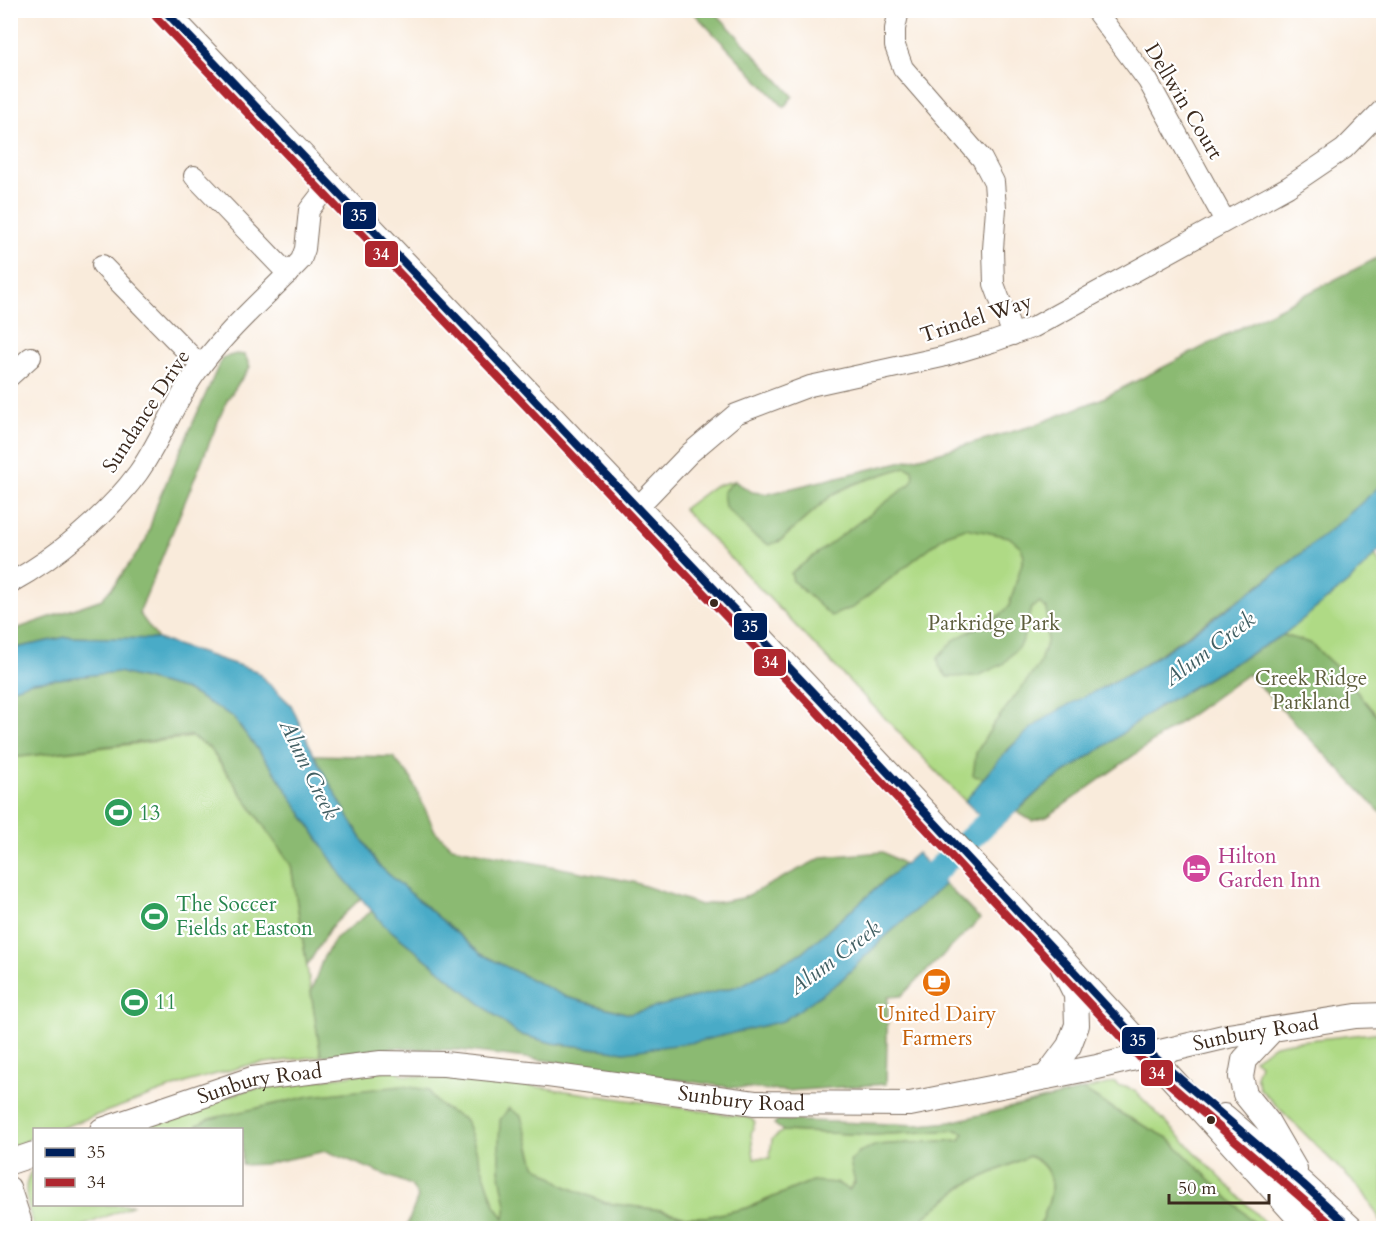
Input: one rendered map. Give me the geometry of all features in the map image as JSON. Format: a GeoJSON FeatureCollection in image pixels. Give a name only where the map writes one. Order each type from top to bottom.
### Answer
{"type":"FeatureCollection","features":[{"type":"Feature","properties":{"kind":"main road"},"geometry":{"type":"LineString","coordinates":[[164,10],[813,692],[1151,1054],[1308,1228]]}},
{"type":"Feature","properties":{"kind":"main road"},"geometry":{"type":"LineString","coordinates":[[1046,1077],[1069,1046],[1077,1024],[1076,995],[1053,950]]}},
{"type":"Feature","properties":{"kind":"main road","name":"Sunbury Road"},"geometry":{"type":"LineString","coordinates":[[108,1128],[252,1079],[381,1063],[444,1064],[513,1071],[755,1103],[910,1104],[1046,1077],[1228,1036],[1356,1016],[1383,1015]]}},
{"type":"Feature","properties":{"kind":"main road"},"geometry":{"type":"LineString","coordinates":[[1273,1029],[1244,1060],[1241,1077],[1245,1094],[1267,1121],[1303,1184]]}},
{"type":"Feature","properties":{"kind":"main road"},"geometry":{"type":"LineString","coordinates":[[1151,1054],[1351,1228]]}},
{"type":"Feature","properties":{"kind":"main road"},"geometry":{"type":"LineString","coordinates":[[10,1162],[33,1154]]}},
{"type":"Feature","properties":{"kind":"street"},"geometry":{"type":"LineString","coordinates":[[899,10],[895,29],[896,46],[903,68],[982,159],[994,182],[996,208],[993,249],[994,284],[1013,335]]}},
{"type":"Feature","properties":{"kind":"street","name":"Dellwin Court"},"geometry":{"type":"LineString","coordinates":[[1095,10],[1148,81],[1225,221]]}},
{"type":"Feature","properties":{"kind":"street","name":"Trindel Way"},"geometry":{"type":"LineString","coordinates":[[637,508],[690,453],[736,414],[810,386],[942,357],[1034,327],[1288,186],[1344,148],[1383,108]]}},
{"type":"Feature","properties":{"kind":"street"},"geometry":{"type":"LineString","coordinates":[[194,176],[288,274]]}},
{"type":"Feature","properties":{"kind":"street","name":"Sundance Drive"},"geometry":{"type":"LineString","coordinates":[[10,583],[60,552],[119,495],[138,472],[201,366],[234,328],[301,260],[305,249],[309,210],[330,183]]}},
{"type":"Feature","properties":{"kind":"street"},"geometry":{"type":"LineString","coordinates":[[102,265],[201,366]]}},
{"type":"Feature","properties":{"kind":"street"},"geometry":{"type":"LineString","coordinates":[[10,376],[31,357]]}},
{"type":"Feature","properties":{"kind":"street"},"geometry":{"type":"LineString","coordinates":[[10,1187],[21,1220],[21,1228]]}},
{"type":"Feature","properties":{"kind":"green space"},"geometry":{"type":"Polygon","coordinates":[[[692,11],[714,11],[793,96],[784,107],[692,11]]]}},
{"type":"Feature","properties":{"kind":"green space","name":"Parkridge Park"},"geometry":{"type":"Polygon","coordinates":[[[1383,255],[1383,483],[1340,524],[1250,592],[1142,666],[1041,721],[1006,751],[984,778],[973,776],[976,753],[993,725],[1039,665],[1047,640],[1047,609],[1039,603],[1031,608],[1022,643],[1003,664],[978,676],[947,677],[939,666],[938,657],[954,640],[1000,615],[1009,606],[1024,556],[1021,547],[1009,537],[966,528],[946,535],[854,607],[831,616],[793,581],[791,573],[910,484],[914,477],[912,469],[905,467],[854,484],[833,494],[780,541],[769,545],[754,536],[725,507],[723,492],[734,481],[752,492],[768,494],[937,453],[1032,426],[1101,399],[1383,255]]]}},
{"type":"Feature","properties":{"kind":"green space","name":"Parkridge Park"},"geometry":{"type":"Polygon","coordinates":[[[1383,277],[1383,508],[965,801],[683,509],[714,486],[734,481],[723,492],[780,541],[833,494],[854,484],[905,467],[1183,495],[1383,277]]]}},
{"type":"Feature","properties":{"kind":"green space"},"geometry":{"type":"Polygon","coordinates":[[[236,354],[245,355],[250,367],[227,400],[139,613],[158,639],[66,637],[11,649],[10,631],[102,599],[116,583],[146,540],[158,501],[222,358],[236,354]]]}},
{"type":"Feature","properties":{"kind":"green space"},"geometry":{"type":"Polygon","coordinates":[[[1375,555],[1383,568],[1383,723],[1336,667],[1310,643],[1283,635],[1350,581],[1375,555]]]}},
{"type":"Feature","properties":{"kind":"green space","name":"Creek Ridge Parkland"},"geometry":{"type":"Polygon","coordinates":[[[1283,635],[1310,643],[1336,667],[1383,723],[1383,815],[1248,674],[1047,817],[1032,821],[1017,812],[1043,787],[1108,744],[1153,710],[1283,635]]]}},
{"type":"Feature","properties":{"kind":"green space"},"geometry":{"type":"Polygon","coordinates":[[[118,672],[186,690],[232,716],[275,772],[342,876],[361,898],[330,928],[307,966],[291,865],[210,748],[190,736],[11,758],[10,689],[32,682],[118,672]]]}},
{"type":"Feature","properties":{"kind":"green space","name":"The Soccer Fields at Easton"},"geometry":{"type":"Polygon","coordinates":[[[210,735],[214,755],[291,865],[321,1056],[249,1065],[191,1081],[61,1128],[33,1128],[33,1138],[11,1147],[11,758],[210,735]]]}},
{"type":"Feature","properties":{"kind":"green space"},"geometry":{"type":"Polygon","coordinates":[[[314,755],[393,757],[411,778],[435,831],[452,847],[633,882],[701,905],[743,898],[823,857],[883,852],[904,864],[803,952],[742,985],[630,1014],[566,997],[481,954],[378,865],[314,755]]]}},
{"type":"Feature","properties":{"kind":"green space"},"geometry":{"type":"Polygon","coordinates":[[[945,884],[980,919],[901,996],[888,997],[886,1084],[787,1091],[728,1087],[459,1050],[394,1048],[321,1056],[311,992],[323,958],[336,938],[372,911],[384,925],[518,1034],[552,1043],[625,1052],[838,983],[885,937],[945,884]]]}},
{"type":"Feature","properties":{"kind":"green space"},"geometry":{"type":"Polygon","coordinates":[[[1383,1032],[1383,1224],[1363,1192],[1260,1089],[1256,1076],[1260,1064],[1254,1059],[1275,1045],[1383,1032]]]}},
{"type":"Feature","properties":{"kind":"green space"},"geometry":{"type":"Polygon","coordinates":[[[394,1069],[405,1075],[525,1085],[750,1118],[755,1122],[751,1134],[754,1158],[770,1158],[772,1139],[783,1131],[874,1135],[957,1130],[964,1133],[960,1140],[877,1145],[849,1190],[812,1181],[747,1208],[706,1217],[686,1217],[661,1210],[606,1203],[565,1186],[535,1165],[526,1131],[499,1169],[506,1205],[504,1219],[495,1206],[466,1120],[439,1105],[429,1090],[197,1125],[196,1128],[135,1128],[247,1090],[394,1069]]]}},
{"type":"Feature","properties":{"kind":"green space"},"geometry":{"type":"Polygon","coordinates":[[[1115,1082],[1118,1086],[1126,1086],[1136,1092],[1270,1228],[1259,1228],[1168,1138],[1120,1113],[1083,1090],[1115,1082]]]}},
{"type":"Feature","properties":{"kind":"green space"},"geometry":{"type":"Polygon","coordinates":[[[402,1086],[429,1090],[439,1105],[466,1120],[495,1206],[504,1218],[506,1205],[499,1169],[500,1120],[509,1108],[521,1116],[535,1165],[565,1186],[606,1203],[661,1210],[686,1217],[706,1217],[747,1208],[812,1181],[837,1183],[849,1190],[855,1183],[850,1162],[859,1152],[877,1145],[960,1140],[964,1133],[957,1130],[874,1135],[783,1131],[774,1124],[778,1120],[920,1125],[951,1122],[1083,1090],[1120,1113],[1168,1138],[1259,1228],[1036,1228],[1044,1216],[1051,1184],[1043,1165],[1029,1156],[963,1186],[911,1228],[406,1228],[418,1197],[411,1185],[326,1151],[265,1164],[243,1165],[243,1128],[196,1128],[197,1125],[209,1119],[310,1096],[402,1086]]]}},
{"type":"Feature","properties":{"kind":"green space"},"geometry":{"type":"Polygon","coordinates":[[[1029,1156],[1043,1165],[1051,1184],[1044,1216],[1036,1228],[911,1228],[963,1186],[1029,1156]]]}},
{"type":"Feature","properties":{"kind":"green space"},"geometry":{"type":"Polygon","coordinates":[[[33,1169],[33,1206],[132,1206],[78,1228],[33,1228],[26,1190],[29,1175],[33,1169]]]}},
{"type":"Feature","properties":{"kind":"water"},"geometry":{"type":"Polygon","coordinates":[[[1383,483],[1383,547],[1350,581],[1283,635],[1153,710],[1108,744],[1043,787],[995,831],[965,801],[1000,758],[1029,730],[1065,706],[1144,665],[1207,623],[1298,556],[1383,483]]]}},
{"type":"Feature","properties":{"kind":"water"},"geometry":{"type":"Polygon","coordinates":[[[66,637],[158,639],[256,671],[291,705],[314,755],[378,865],[481,954],[566,997],[629,1014],[742,985],[803,952],[917,853],[945,884],[885,937],[838,983],[783,1021],[696,1042],[625,1052],[552,1043],[518,1034],[384,925],[342,876],[275,772],[232,716],[186,690],[118,672],[32,682],[11,689],[11,649],[66,637]]]}},
{"type":"Feature","properties":{"kind":"waterway","name":"Alum Creek"},"geometry":{"type":"LineString","coordinates":[[910,895],[1009,802]]}},
{"type":"Feature","properties":{"kind":"transit line","name":"35"},"geometry":{"type":"LineString","coordinates":[[164,10],[820,700],[1151,1054],[1351,1228]]}},
{"type":"Feature","properties":{"kind":"transit line","name":"34"},"geometry":{"type":"LineString","coordinates":[[156,17],[812,707],[1143,1061],[1336,1228]]}},
{"type":"Feature","properties":{"kind":"place","name":"13"},"geometry":{"type":"Point","coordinates":[118,813]}},
{"type":"Feature","properties":{"kind":"place","name":"Hilton Garden Inn"},"geometry":{"type":"Point","coordinates":[1197,868]}},
{"type":"Feature","properties":{"kind":"place","name":"The Soccer Fields at Easton"},"geometry":{"type":"Point","coordinates":[155,916]}},
{"type":"Feature","properties":{"kind":"place","name":"United Dairy Farmers"},"geometry":{"type":"Point","coordinates":[937,983]}},
{"type":"Feature","properties":{"kind":"place","name":"11"},"geometry":{"type":"Point","coordinates":[134,1002]}}]}
